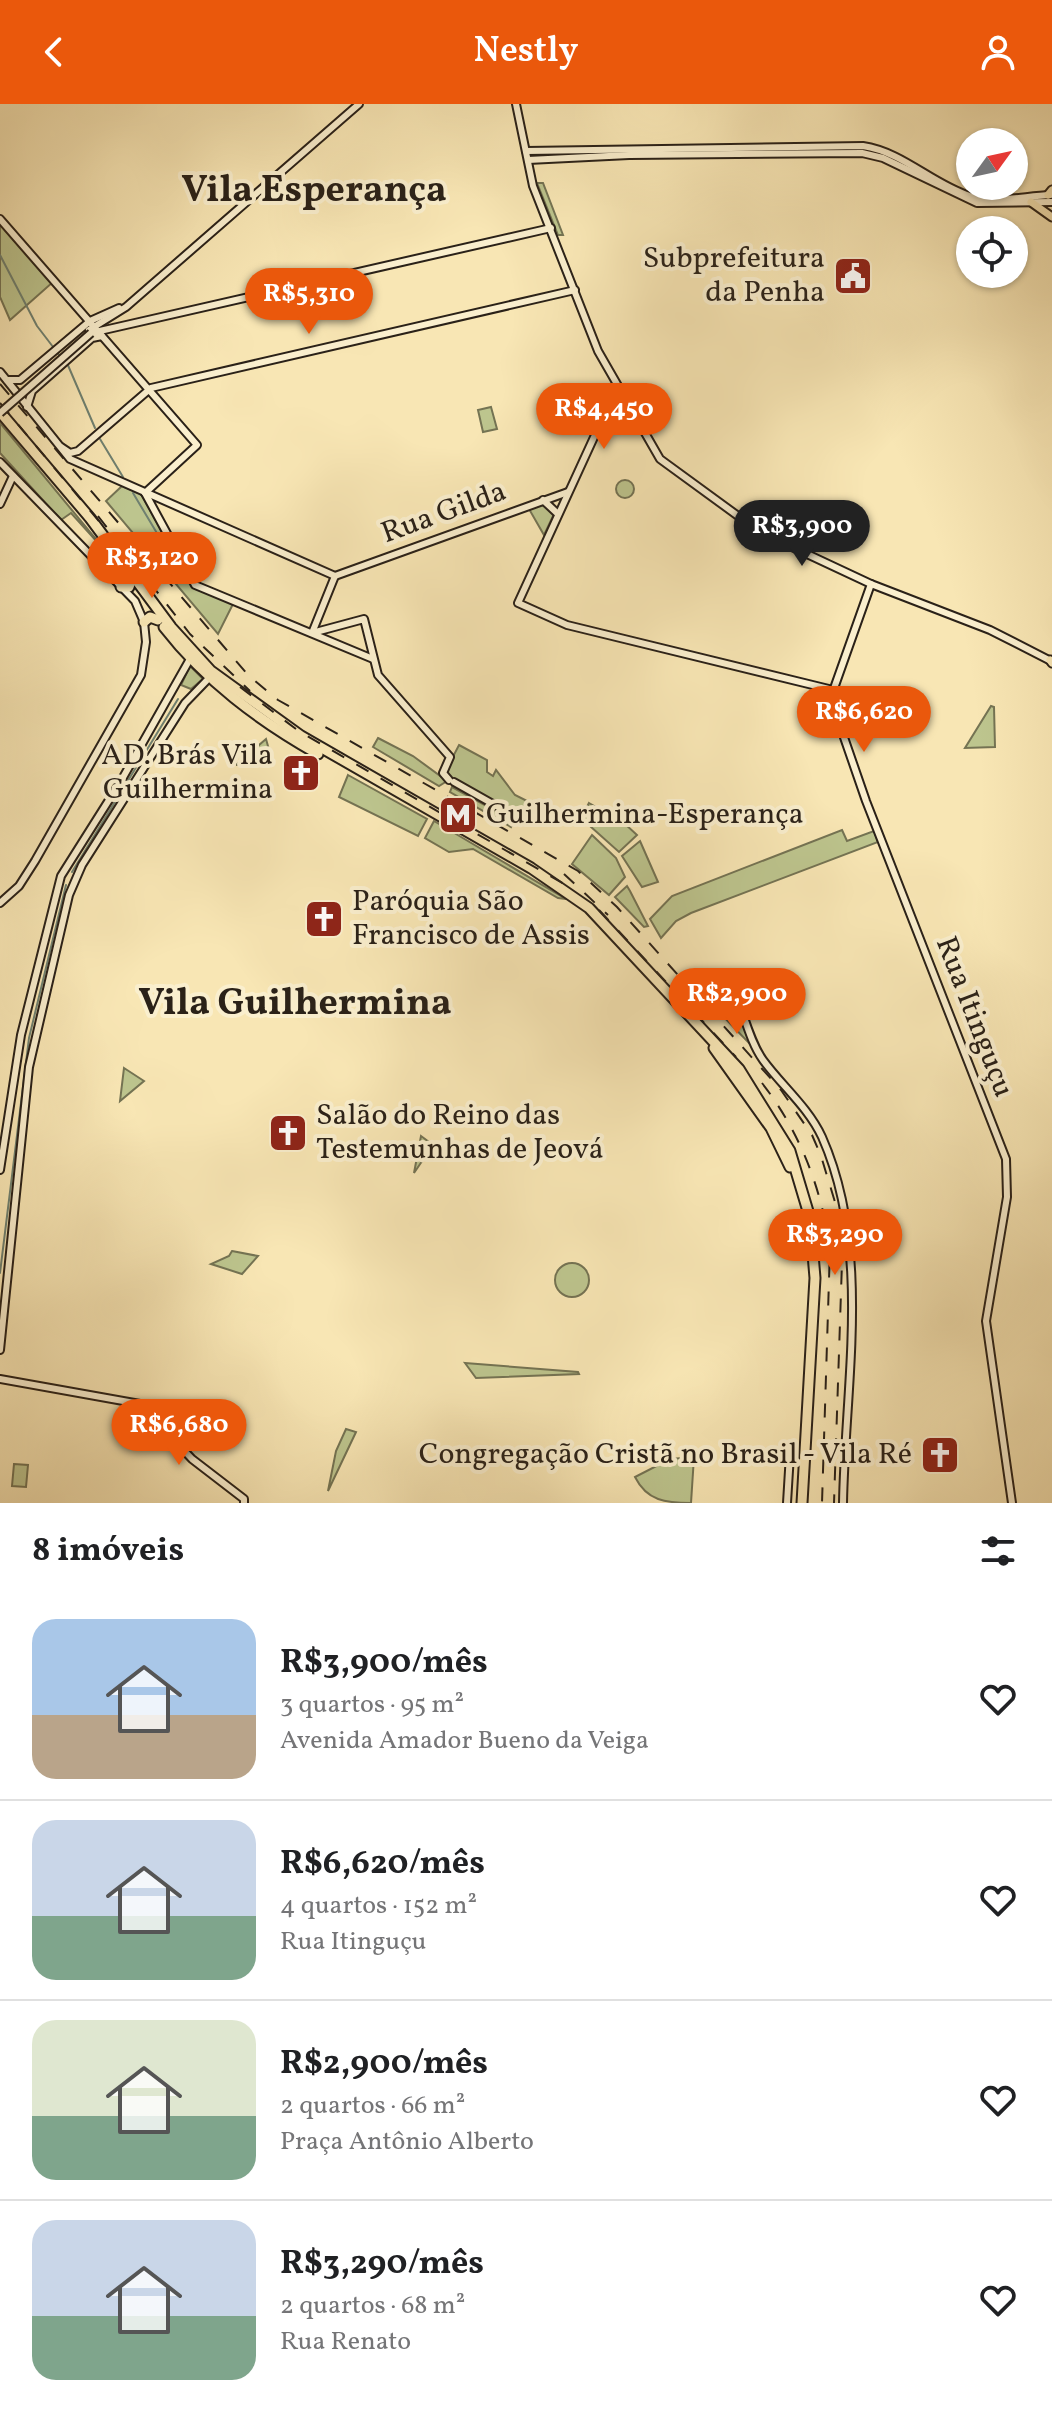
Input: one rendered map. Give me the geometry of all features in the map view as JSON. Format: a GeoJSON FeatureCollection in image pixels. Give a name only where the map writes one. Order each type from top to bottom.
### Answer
{"type":"FeatureCollection","features":[{"type":"Feature","properties":{"kind":"highway"},"geometry":{"type":"LineString","coordinates":[[0,413],[132,579],[158,620],[190,659],[272,727],[575,902],[606,930],[687,1018],[735,1078],[779,1143],[797,1183],[807,1225],[811,1270],[800,1503]]}},
{"type":"Feature","properties":{"kind":"highway"},"geometry":{"type":"LineString","coordinates":[[0,413],[90,518],[171,627],[212,676],[281,724],[531,868],[589,908],[726,1054],[753,1089],[790,1151],[813,1236],[815,1278],[800,1503]]}},
{"type":"Feature","properties":{"kind":"highway"},"geometry":{"type":"LineString","coordinates":[[123,590],[129,587],[132,579]]}},
{"type":"Feature","properties":{"kind":"highway"},"geometry":{"type":"LineString","coordinates":[[144,624],[147,617],[158,620]]}},
{"type":"Feature","properties":{"kind":"highway"},"geometry":{"type":"LineString","coordinates":[[190,659],[202,661]]}},
{"type":"Feature","properties":{"kind":"highway"},"geometry":{"type":"LineString","coordinates":[[735,1078],[743,1080],[753,1089]]}},
{"type":"Feature","properties":{"kind":"main road"},"geometry":{"type":"LineString","coordinates":[[1031,202],[1052,217]]}},
{"type":"Feature","properties":{"kind":"street"},"geometry":{"type":"LineString","coordinates":[[6,379],[18,381],[63,344],[94,329],[130,304],[359,104]]}},
{"type":"Feature","properties":{"kind":"street"},"geometry":{"type":"LineString","coordinates":[[516,104],[533,186],[610,374],[657,456],[760,532],[871,584],[1051,660]]}},
{"type":"Feature","properties":{"kind":"street"},"geometry":{"type":"LineString","coordinates":[[527,156],[872,147],[958,191],[985,199],[1051,196]]}},
{"type":"Feature","properties":{"kind":"street"},"geometry":{"type":"LineString","coordinates":[[527,156],[536,153],[786,150],[873,155],[977,203],[1031,202],[1051,196]]}},
{"type":"Feature","properties":{"kind":"street"},"geometry":{"type":"LineString","coordinates":[[1,220],[197,445],[145,493]]}},
{"type":"Feature","properties":{"kind":"street"},"geometry":{"type":"LineString","coordinates":[[94,329],[110,329],[551,228]]}},
{"type":"Feature","properties":{"kind":"street"},"geometry":{"type":"LineString","coordinates":[[241,289],[243,299]]}},
{"type":"Feature","properties":{"kind":"street"},"geometry":{"type":"LineString","coordinates":[[61,447],[76,452],[148,389],[575,290]]}},
{"type":"Feature","properties":{"kind":"street"},"geometry":{"type":"LineString","coordinates":[[0,413],[94,329],[130,304]]}},
{"type":"Feature","properties":{"kind":"street"},"geometry":{"type":"LineString","coordinates":[[110,329],[115,314]]}},
{"type":"Feature","properties":{"kind":"street"},"geometry":{"type":"LineString","coordinates":[[27,407],[29,395],[95,336],[94,329]]}},
{"type":"Feature","properties":{"kind":"street"},"geometry":{"type":"LineString","coordinates":[[33,370],[36,378],[43,381]]}},
{"type":"Feature","properties":{"kind":"street"},"geometry":{"type":"LineString","coordinates":[[0,372],[70,459],[335,576],[312,633]]}},
{"type":"Feature","properties":{"kind":"street"},"geometry":{"type":"LineString","coordinates":[[610,374],[611,395],[518,603],[567,625],[827,690],[871,584]]}},
{"type":"Feature","properties":{"kind":"street"},"geometry":{"type":"LineString","coordinates":[[611,395],[619,390]]}},
{"type":"Feature","properties":{"kind":"street"},"geometry":{"type":"LineString","coordinates":[[0,462],[137,604],[144,624],[145,656],[138,679],[35,861],[19,886],[0,903]]}},
{"type":"Feature","properties":{"kind":"street"},"geometry":{"type":"LineString","coordinates":[[0,504],[13,476]]}},
{"type":"Feature","properties":{"kind":"street","name":"Rua Gilda"},"geometry":{"type":"LineString","coordinates":[[335,576],[568,492]]}},
{"type":"Feature","properties":{"kind":"street"},"geometry":{"type":"LineString","coordinates":[[145,493],[195,585],[373,659]]}},
{"type":"Feature","properties":{"kind":"street"},"geometry":{"type":"LineString","coordinates":[[543,500],[558,514]]}},
{"type":"Feature","properties":{"kind":"street"},"geometry":{"type":"LineString","coordinates":[[312,633],[364,619],[379,677],[450,757],[444,776],[523,821],[529,818],[535,807]]}},
{"type":"Feature","properties":{"kind":"street"},"geometry":{"type":"LineString","coordinates":[[0,1170],[21,1035],[61,876],[121,781],[190,659]]}},
{"type":"Feature","properties":{"kind":"street"},"geometry":{"type":"LineString","coordinates":[[0,1350],[29,1067],[69,895],[82,865],[185,703],[212,676]]}},
{"type":"Feature","properties":{"kind":"street","name":"Rua Itinguçu"},"geometry":{"type":"LineString","coordinates":[[827,690],[866,801],[1006,1159],[1007,1197],[986,1321],[1012,1503]]}},
{"type":"Feature","properties":{"kind":"street"},"geometry":{"type":"LineString","coordinates":[[712,1001],[735,993],[765,1063],[812,1119],[822,1138],[845,1211],[851,1303],[843,1503]]}},
{"type":"Feature","properties":{"kind":"street"},"geometry":{"type":"LineString","coordinates":[[0,1379],[140,1404],[192,1459],[244,1501]]}},
{"type":"Feature","properties":{"kind":"street"},"geometry":{"type":"LineString","coordinates":[[787,1503],[790,1454]]}},
{"type":"Feature","properties":{"kind":"green space"},"geometry":{"type":"Polygon","coordinates":[[[537,183],[543,183],[563,235],[558,235],[537,183]]]}},
{"type":"Feature","properties":{"kind":"green space"},"geometry":{"type":"Polygon","coordinates":[[[0,223],[53,282],[10,320],[0,297],[0,223]]]}},
{"type":"Feature","properties":{"kind":"green space"},"geometry":{"type":"Polygon","coordinates":[[[491,407],[497,429],[483,432],[478,410],[491,407]]]}},
{"type":"Feature","properties":{"kind":"green space"},"geometry":{"type":"Polygon","coordinates":[[[0,423],[109,555],[71,513],[61,520],[0,453],[0,423]]]}},
{"type":"Feature","properties":{"kind":"green space"},"geometry":{"type":"Polygon","coordinates":[[[625,480],[634,489],[625,498],[616,489],[625,480]]]}},
{"type":"Feature","properties":{"kind":"green space"},"geometry":{"type":"Polygon","coordinates":[[[122,486],[141,494],[192,586],[233,604],[218,634],[106,501],[122,486]]]}},
{"type":"Feature","properties":{"kind":"green space"},"geometry":{"type":"Polygon","coordinates":[[[542,502],[554,514],[544,535],[529,509],[542,502]]]}},
{"type":"Feature","properties":{"kind":"green space"},"geometry":{"type":"Polygon","coordinates":[[[190,666],[203,679],[191,689],[181,685],[190,666]]]}},
{"type":"Feature","properties":{"kind":"green space"},"geometry":{"type":"Polygon","coordinates":[[[991,706],[994,707],[995,747],[965,748],[991,706]]]}},
{"type":"Feature","properties":{"kind":"green space"},"geometry":{"type":"Polygon","coordinates":[[[378,738],[413,756],[447,781],[439,786],[373,747],[378,738]]]}},
{"type":"Feature","properties":{"kind":"green space"},"geometry":{"type":"Polygon","coordinates":[[[266,739],[273,764],[237,765],[237,764],[266,739]]]}},
{"type":"Feature","properties":{"kind":"green space"},"geometry":{"type":"Polygon","coordinates":[[[459,745],[487,760],[487,772],[493,776],[496,770],[515,795],[535,805],[527,819],[521,819],[444,774],[459,745]]]}},
{"type":"Feature","properties":{"kind":"green space"},"geometry":{"type":"Polygon","coordinates":[[[348,775],[427,819],[418,836],[339,797],[348,775]]]}},
{"type":"Feature","properties":{"kind":"green space"},"geometry":{"type":"Polygon","coordinates":[[[452,787],[514,821],[511,827],[450,792],[452,787]]]}},
{"type":"Feature","properties":{"kind":"green space"},"geometry":{"type":"Polygon","coordinates":[[[589,803],[624,823],[637,835],[619,852],[581,818],[589,803]]]}},
{"type":"Feature","properties":{"kind":"green space"},"geometry":{"type":"Polygon","coordinates":[[[434,821],[566,899],[558,898],[473,849],[449,852],[425,838],[434,821]]]}},
{"type":"Feature","properties":{"kind":"green space"},"geometry":{"type":"Polygon","coordinates":[[[842,830],[847,841],[874,831],[878,842],[691,913],[676,921],[661,938],[650,919],[672,896],[842,830]]]}},
{"type":"Feature","properties":{"kind":"green space"},"geometry":{"type":"Polygon","coordinates":[[[592,835],[616,858],[625,877],[609,895],[572,864],[592,835]]]}},
{"type":"Feature","properties":{"kind":"green space"},"geometry":{"type":"Polygon","coordinates":[[[640,841],[658,882],[642,887],[622,856],[640,841]]]}},
{"type":"Feature","properties":{"kind":"green space"},"geometry":{"type":"Polygon","coordinates":[[[627,886],[648,926],[644,927],[615,897],[627,886]]]}},
{"type":"Feature","properties":{"kind":"green space"},"geometry":{"type":"Polygon","coordinates":[[[324,912],[333,921],[324,930],[315,921],[324,912]]]}},
{"type":"Feature","properties":{"kind":"green space"},"geometry":{"type":"Polygon","coordinates":[[[734,998],[753,1047],[713,1006],[734,998]]]}},
{"type":"Feature","properties":{"kind":"green space"},"geometry":{"type":"Polygon","coordinates":[[[124,1068],[144,1081],[120,1101],[124,1068]]]}},
{"type":"Feature","properties":{"kind":"green space"},"geometry":{"type":"Polygon","coordinates":[[[421,1136],[433,1145],[414,1173],[421,1136]]]}},
{"type":"Feature","properties":{"kind":"green space"},"geometry":{"type":"Polygon","coordinates":[[[232,1251],[258,1256],[242,1274],[211,1264],[229,1256],[232,1251]]]}},
{"type":"Feature","properties":{"kind":"green space"},"geometry":{"type":"Polygon","coordinates":[[[572,1263],[584,1268],[589,1280],[584,1292],[572,1297],[560,1292],[555,1280],[560,1268],[572,1263]]]}},
{"type":"Feature","properties":{"kind":"green space"},"geometry":{"type":"Polygon","coordinates":[[[465,1363],[578,1372],[579,1374],[476,1378],[465,1363]]]}},
{"type":"Feature","properties":{"kind":"green space"},"geometry":{"type":"Polygon","coordinates":[[[346,1429],[356,1432],[328,1491],[336,1451],[346,1429]]]}},
{"type":"Feature","properties":{"kind":"green space"},"geometry":{"type":"Polygon","coordinates":[[[694,1457],[691,1503],[651,1496],[635,1477],[670,1459],[694,1457]]]}},
{"type":"Feature","properties":{"kind":"green space"},"geometry":{"type":"Polygon","coordinates":[[[14,1464],[28,1465],[26,1487],[12,1486],[14,1464]]]}},
{"type":"Feature","properties":{"kind":"waterway"},"geometry":{"type":"LineString","coordinates":[[0,255],[37,326],[60,356]]}},
{"type":"Feature","properties":{"kind":"waterway"},"geometry":{"type":"LineString","coordinates":[[67,363],[95,428]]}},
{"type":"Feature","properties":{"kind":"waterway"},"geometry":{"type":"LineString","coordinates":[[100,439],[123,477]]}},
{"type":"Feature","properties":{"kind":"waterway"},"geometry":{"type":"LineString","coordinates":[[133,493],[170,555]]}},
{"type":"Feature","properties":{"kind":"waterway"},"geometry":{"type":"LineString","coordinates":[[72,872],[178,699]]}},
{"type":"Feature","properties":{"kind":"waterway"},"geometry":{"type":"LineString","coordinates":[[0,1273],[29,1038],[66,885]]}},
{"type":"Feature","properties":{"kind":"railway"},"geometry":{"type":"LineString","coordinates":[[0,384],[248,675],[278,700],[578,871],[617,907],[781,1090],[812,1135],[835,1202],[842,1262],[834,1503]]}},
{"type":"Feature","properties":{"kind":"railway"},"geometry":{"type":"LineString","coordinates":[[0,403],[103,526]]}},
{"type":"Feature","properties":{"kind":"railway"},"geometry":{"type":"LineString","coordinates":[[98,516],[190,634],[250,691]]}},
{"type":"Feature","properties":{"kind":"railway"},"geometry":{"type":"LineString","coordinates":[[240,687],[300,732],[571,888]]}},
{"type":"Feature","properties":{"kind":"railway"},"geometry":{"type":"LineString","coordinates":[[564,874],[608,915]]}},
{"type":"Feature","properties":{"kind":"railway"},"geometry":{"type":"LineString","coordinates":[[599,910],[736,1057]]}},
{"type":"Feature","properties":{"kind":"railway"},"geometry":{"type":"LineString","coordinates":[[762,1083],[787,1121],[807,1161],[821,1203],[830,1248],[822,1503]]}},
{"type":"Feature","properties":{"kind":"place","name":"Subprefeitura da Penha"},"geometry":{"type":"Point","coordinates":[853,276]}},
{"type":"Feature","properties":{"kind":"place","name":"AD. Brás Vila Guilhermina"},"geometry":{"type":"Point","coordinates":[301,773]}},
{"type":"Feature","properties":{"kind":"place","name":"Guilhermina-Esperança"},"geometry":{"type":"Point","coordinates":[458,815]}},
{"type":"Feature","properties":{"kind":"place","name":"Paróquia São Francisco de Assis"},"geometry":{"type":"Point","coordinates":[324,919]}},
{"type":"Feature","properties":{"kind":"place","name":"Salão do Reino das Testemunhas de Jeová"},"geometry":{"type":"Point","coordinates":[288,1133]}},
{"type":"Feature","properties":{"kind":"place","name":"Congregação Cristã no Brasil - Vila Ré"},"geometry":{"type":"Point","coordinates":[940,1455]}},
{"type":"Feature","properties":{"kind":"district","name":"Vila Esperança"},"geometry":{"type":"Point","coordinates":[314,191]}},
{"type":"Feature","properties":{"kind":"district","name":"Vila Guilhermina"},"geometry":{"type":"Point","coordinates":[295,1004]}}]}
